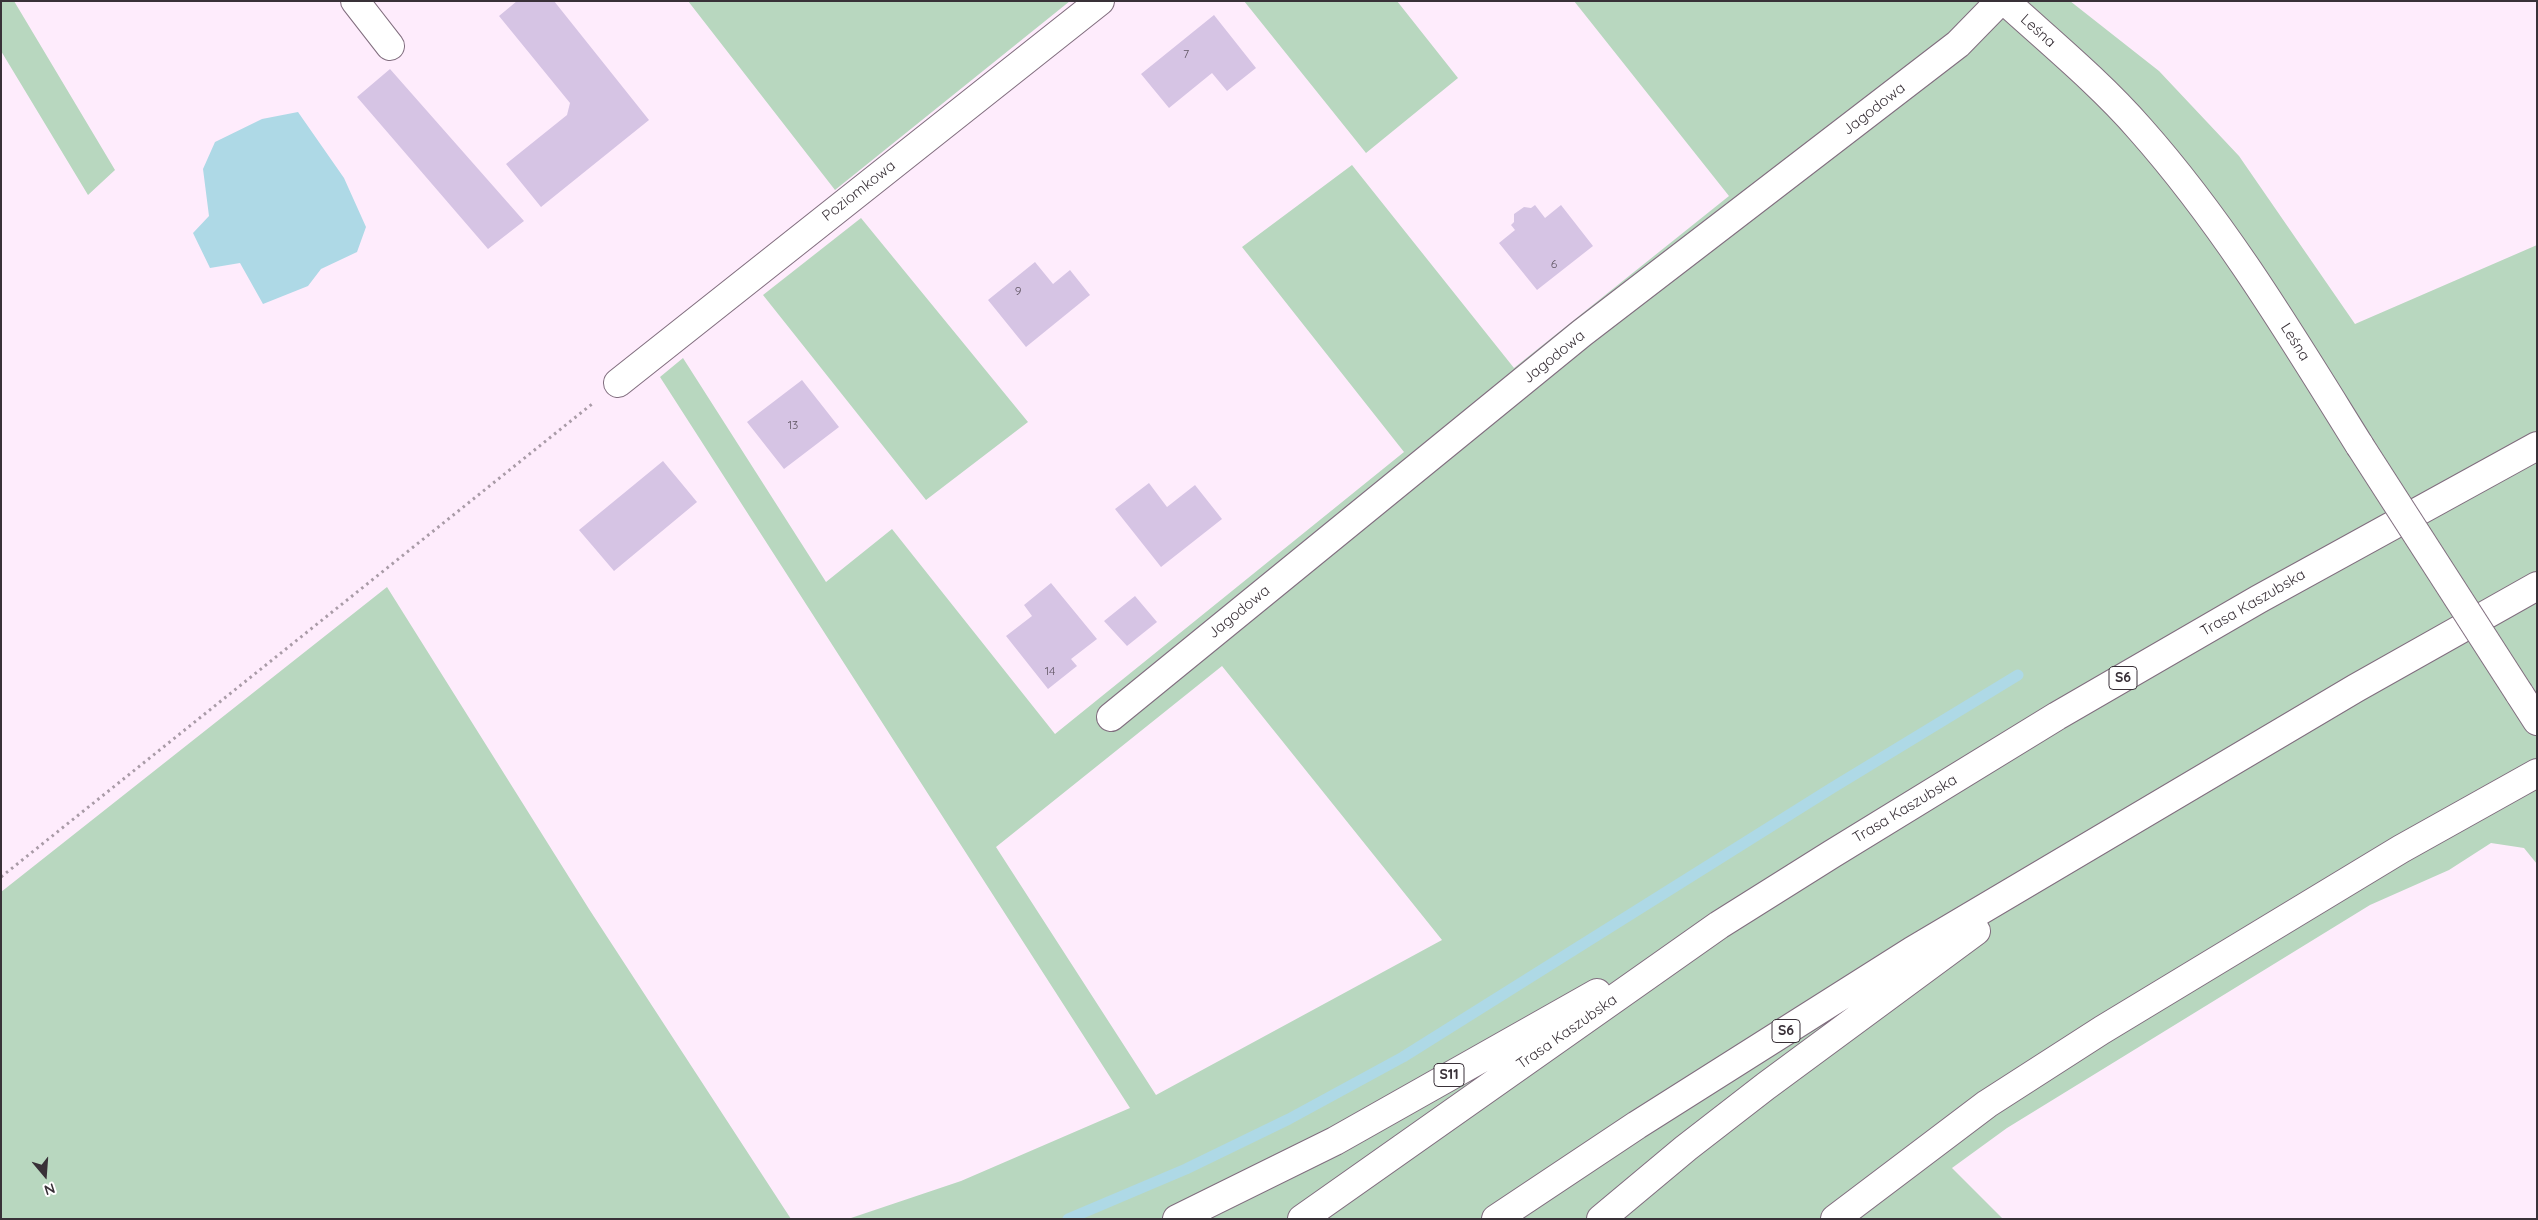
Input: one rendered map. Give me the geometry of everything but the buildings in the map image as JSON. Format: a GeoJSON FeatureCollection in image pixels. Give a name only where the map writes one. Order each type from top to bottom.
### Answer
{"type":"FeatureCollection","features":[{"type":"Feature","properties":{"kind":"main road"},"geometry":{"type":"LineString","coordinates":[[355,1],[390,46]]}},
{"type":"Feature","properties":{"kind":"main road","name":"Poziomkowa"},"geometry":{"type":"LineString","coordinates":[[618,383],[1100,1]]}},
{"type":"Feature","properties":{"kind":"main road","name":"Jagodowa"},"geometry":{"type":"LineString","coordinates":[[1110,717],[1582,333],[1958,44],[2000,1]]}},
{"type":"Feature","properties":{"kind":"main road","name":"Leśna"},"geometry":{"type":"LineString","coordinates":[[2005,1],[2140,128],[2222,231],[2260,286],[2360,446],[2537,721]]}},
{"type":"Feature","properties":{"kind":"main road","name":"Trasa Kaszubska"},"geometry":{"type":"LineString","coordinates":[[1302,1219],[1719,925],[2057,716],[2259,599],[2537,446]]}},
{"type":"Feature","properties":{"kind":"main road","name":"S6"},"geometry":{"type":"LineString","coordinates":[[1496,1219],[1638,1125],[1912,951],[2348,693],[2537,586]]}},
{"type":"Feature","properties":{"kind":"main road"},"geometry":{"type":"LineString","coordinates":[[1834,1219],[1986,1104],[2102,1030],[2402,849],[2537,773]]}},
{"type":"Feature","properties":{"kind":"main road"},"geometry":{"type":"LineString","coordinates":[[1601,1219],[1686,1148],[1766,1086],[2081,852]]}},
{"type":"Feature","properties":{"kind":"main road","name":"S11"},"geometry":{"type":"LineString","coordinates":[[1177,1219],[1336,1141],[1453,1072],[1719,925]]}},
{"type":"Feature","properties":{"kind":"path"},"geometry":{"type":"LineString","coordinates":[[1,877],[618,383]]}},
{"type":"Feature","properties":{"kind":"green space"},"geometry":{"type":"Polygon","coordinates":[[[1,1],[14,1],[115,170],[88,195],[1,51],[1,1]]]}},
{"type":"Feature","properties":{"kind":"green space"},"geometry":{"type":"Polygon","coordinates":[[[688,1],[1070,1],[835,190],[688,1]]]}},
{"type":"Feature","properties":{"kind":"green space"},"geometry":{"type":"Polygon","coordinates":[[[1244,1],[1397,1],[1458,78],[1366,153],[1244,1]]]}},
{"type":"Feature","properties":{"kind":"green space"},"geometry":{"type":"Polygon","coordinates":[[[1574,1],[2070,1],[2159,71],[2239,156],[2355,324],[2537,245],[2537,864],[2524,848],[2491,843],[2449,870],[2370,905],[2007,1128],[1952,1168],[2003,1219],[848,1219],[961,1181],[1130,1108],[660,377],[683,358],[826,582],[892,529],[1055,734],[1404,452],[1242,247],[1352,165],[1514,368],[1729,196],[1574,1]],[[1222,666],[996,847],[1156,1095],[1442,940],[1222,666]]]}},
{"type":"Feature","properties":{"kind":"green space"},"geometry":{"type":"Polygon","coordinates":[[[861,218],[1028,422],[926,500],[763,295],[861,218]]]}},
{"type":"Feature","properties":{"kind":"green space"},"geometry":{"type":"Polygon","coordinates":[[[387,587],[589,909],[791,1219],[1,1219],[1,892],[387,587]]]}},
{"type":"Feature","properties":{"kind":"water"},"geometry":{"type":"Polygon","coordinates":[[[298,112],[344,178],[366,227],[357,252],[321,269],[308,286],[263,304],[240,263],[210,268],[193,233],[209,216],[203,169],[215,142],[262,119],[298,112]]]}},
{"type":"Feature","properties":{"kind":"waterway"},"geometry":{"type":"LineString","coordinates":[[1068,1219],[1186,1169],[1289,1119],[1403,1057],[1832,788],[2018,675]]}}]}
